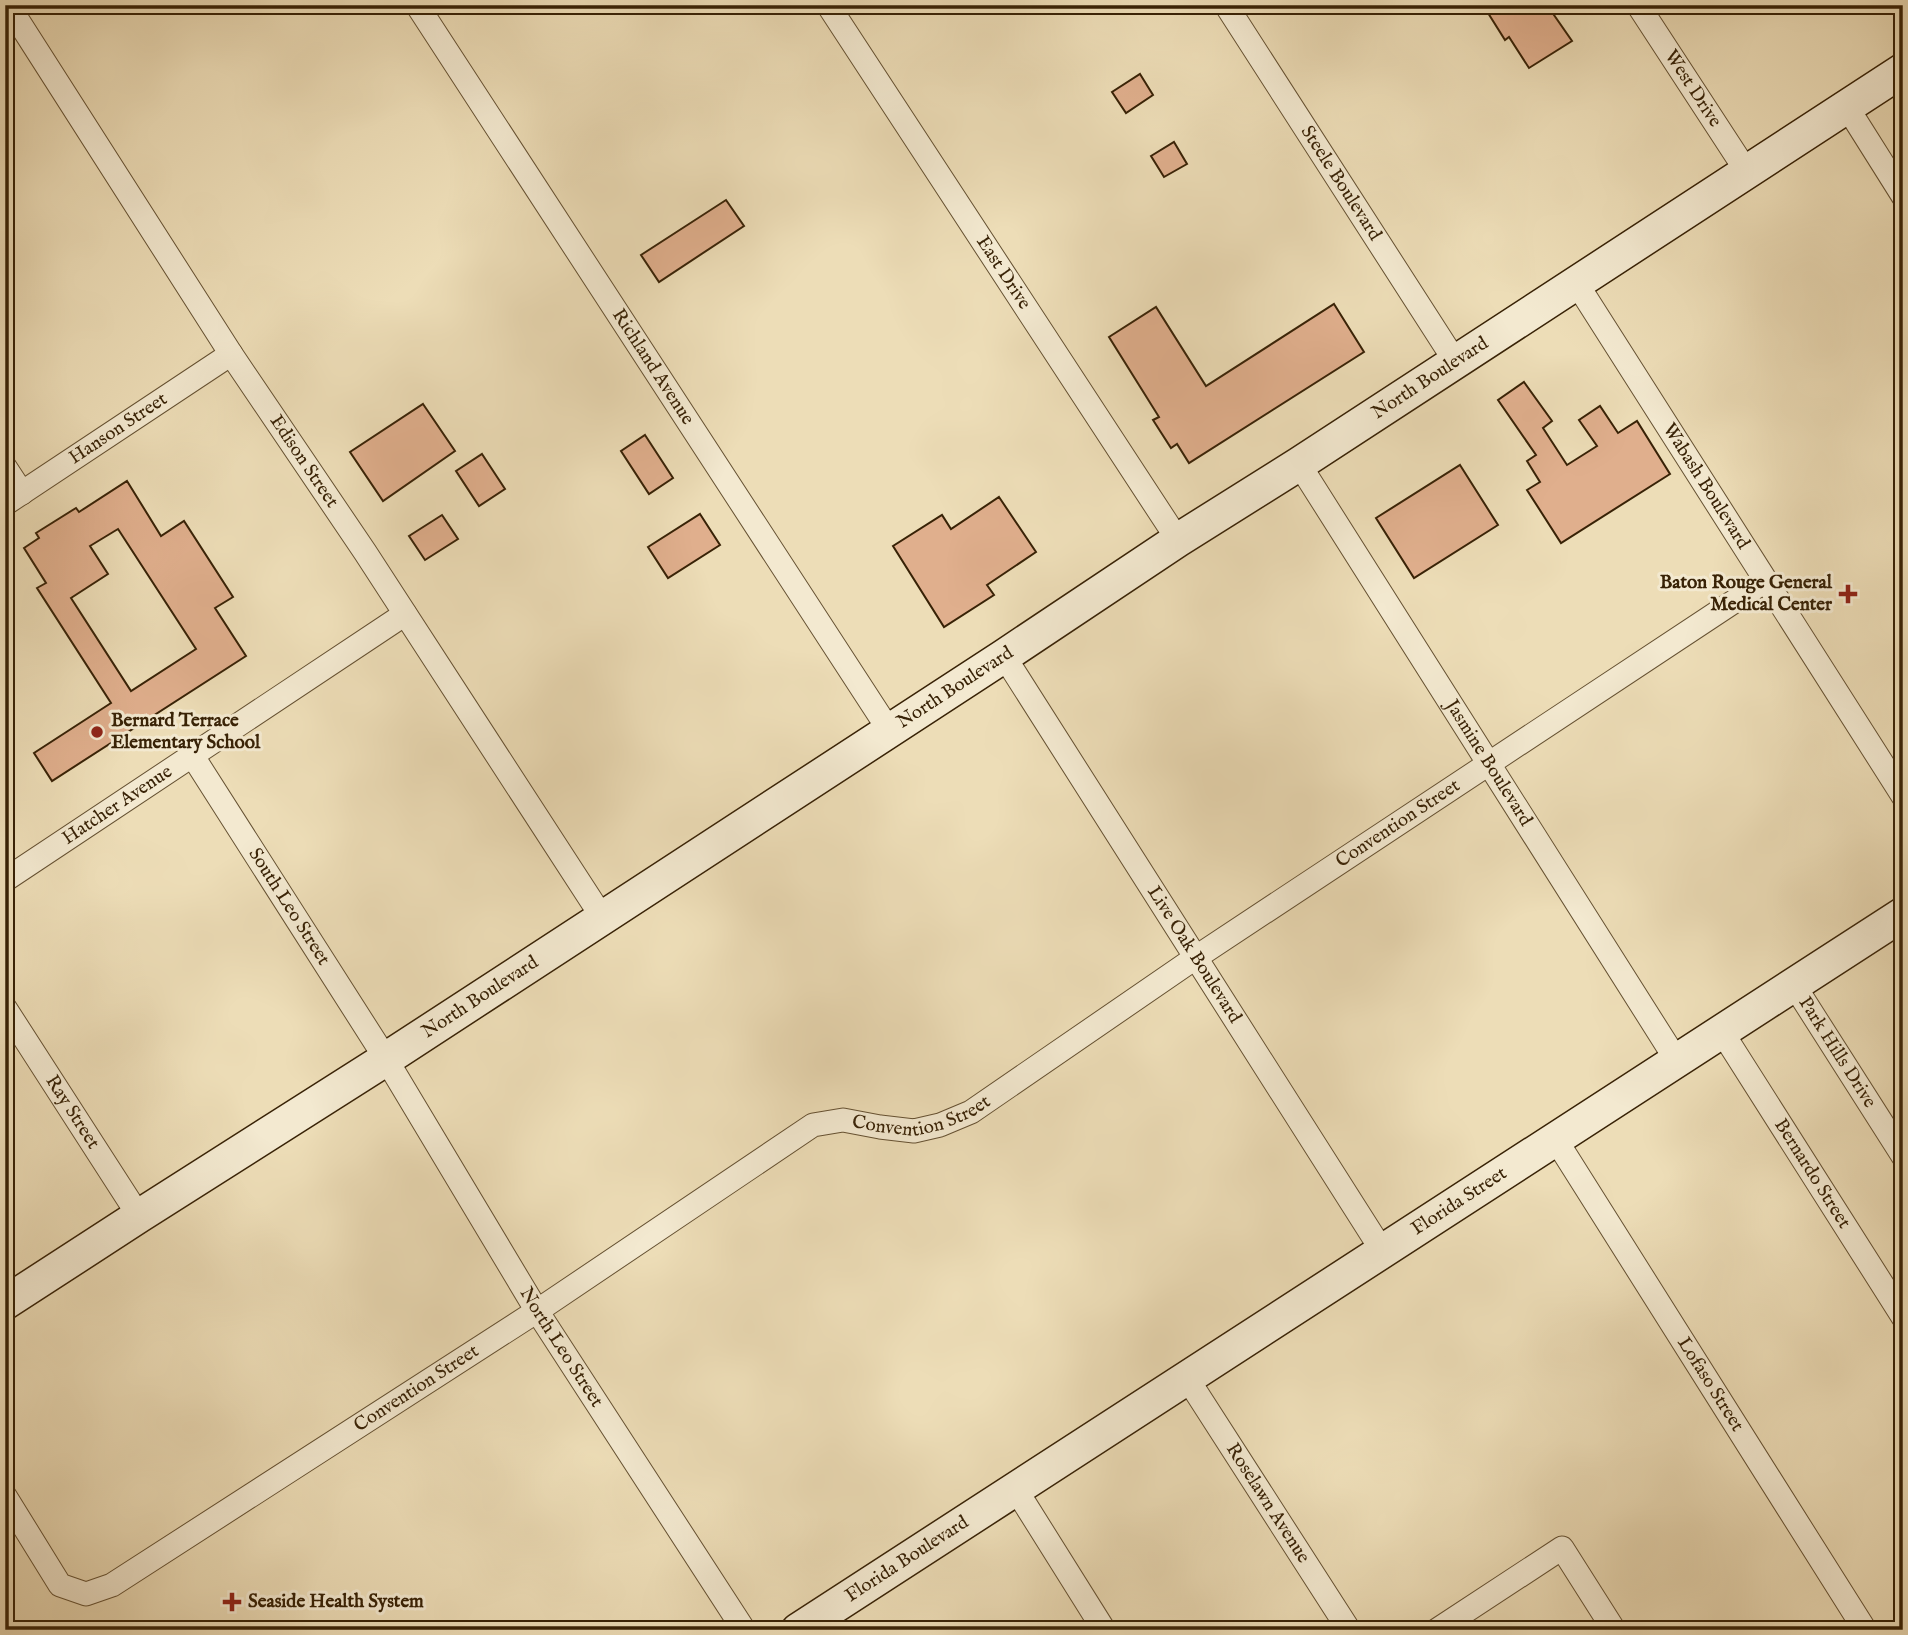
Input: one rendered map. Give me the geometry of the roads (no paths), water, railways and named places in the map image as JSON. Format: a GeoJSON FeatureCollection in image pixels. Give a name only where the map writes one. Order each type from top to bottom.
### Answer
{"type":"FeatureCollection","features":[{"type":"Feature","properties":{"kind":"street","name":"Edison Street"},"geometry":{"type":"LineString","coordinates":[[8,5],[231,354],[405,614],[602,917]]}},
{"type":"Feature","properties":{"kind":"street","name":"Richland Avenue"},"geometry":{"type":"LineString","coordinates":[[417,5],[889,730]]}},
{"type":"Feature","properties":{"kind":"street","name":"East Drive"},"geometry":{"type":"LineString","coordinates":[[828,5],[1178,540]]}},
{"type":"Feature","properties":{"kind":"street","name":"Steele Boulevard"},"geometry":{"type":"LineString","coordinates":[[1226,5],[1455,361]]}},
{"type":"Feature","properties":{"kind":"street","name":"West Drive"},"geometry":{"type":"LineString","coordinates":[[1637,5],[1747,172]]}},
{"type":"Feature","properties":{"kind":"street","name":"North Boulevard"},"geometry":{"type":"LineString","coordinates":[[5,1303],[386,1059],[1178,540],[1577,284],[1903,70]]}},
{"type":"Feature","properties":{"kind":"street"},"geometry":{"type":"LineString","coordinates":[[1847,107],[1903,196]]}},
{"type":"Feature","properties":{"kind":"street","name":"Wabash Boulevard"},"geometry":{"type":"LineString","coordinates":[[1577,284],[1903,796]]}},
{"type":"Feature","properties":{"kind":"street","name":"Hanson Street"},"geometry":{"type":"LineString","coordinates":[[13,498],[231,354]]}},
{"type":"Feature","properties":{"kind":"street","name":"Jasmine Boulevard"},"geometry":{"type":"LineString","coordinates":[[1299,464],[1677,1061]]}},
{"type":"Feature","properties":{"kind":"street"},"geometry":{"type":"LineString","coordinates":[[5,467],[13,498]]}},
{"type":"Feature","properties":{"kind":"street","name":"Convention Street"},"geometry":{"type":"LineString","coordinates":[[5,1496],[60,1585],[86,1594],[112,1585],[537,1311],[813,1125],[843,1120],[914,1131],[940,1125],[971,1112],[1195,958],[1765,581]]}},
{"type":"Feature","properties":{"kind":"street","name":"Hatcher Avenue"},"geometry":{"type":"LineString","coordinates":[[5,880],[405,614]]}},
{"type":"Feature","properties":{"kind":"street","name":"Live Oak Boulevard"},"geometry":{"type":"LineString","coordinates":[[1004,656],[1383,1252]]}},
{"type":"Feature","properties":{"kind":"street","name":"South Leo Street"},"geometry":{"type":"LineString","coordinates":[[192,755],[386,1059]]}},
{"type":"Feature","properties":{"kind":"street","name":"Florida Street"},"geometry":{"type":"LineString","coordinates":[[1015,1488],[1903,914]]}},
{"type":"Feature","properties":{"kind":"street","name":"Park Hills Drive"},"geometry":{"type":"LineString","coordinates":[[1794,985],[1903,1156]]}},
{"type":"Feature","properties":{"kind":"street","name":"Ray Street"},"geometry":{"type":"LineString","coordinates":[[5,1008],[139,1216]]}},
{"type":"Feature","properties":{"kind":"street","name":"Bernardo Street"},"geometry":{"type":"LineString","coordinates":[[1722,1032],[1903,1317]]}},
{"type":"Feature","properties":{"kind":"street","name":"North Leo Street"},"geometry":{"type":"LineString","coordinates":[[386,1059],[537,1311],[744,1630]]}},
{"type":"Feature","properties":{"kind":"street","name":"Lofaso Street"},"geometry":{"type":"LineString","coordinates":[[1556,1140],[1865,1630]]}},
{"type":"Feature","properties":{"kind":"street","name":"Roselawn Avenue"},"geometry":{"type":"LineString","coordinates":[[1187,1378],[1349,1630]]}},
{"type":"Feature","properties":{"kind":"street"},"geometry":{"type":"LineString","coordinates":[[1015,1488],[1104,1630]]}},
{"type":"Feature","properties":{"kind":"street","name":"Florida Boulevard"},"geometry":{"type":"LineString","coordinates":[[798,1630],[1015,1488]]}},
{"type":"Feature","properties":{"kind":"street"},"geometry":{"type":"LineString","coordinates":[[1437,1630],[1562,1548],[1614,1630]]}},
{"type":"Feature","properties":{"kind":"place","name":"Baton Rouge General Medical Center"},"geometry":{"type":"Point","coordinates":[1848,594]}},
{"type":"Feature","properties":{"kind":"place","name":"Bernard Terrace Elementary School"},"geometry":{"type":"Point","coordinates":[97,732]}},
{"type":"Feature","properties":{"kind":"place","name":"Seaside Health System"},"geometry":{"type":"Point","coordinates":[232,1602]}}]}
